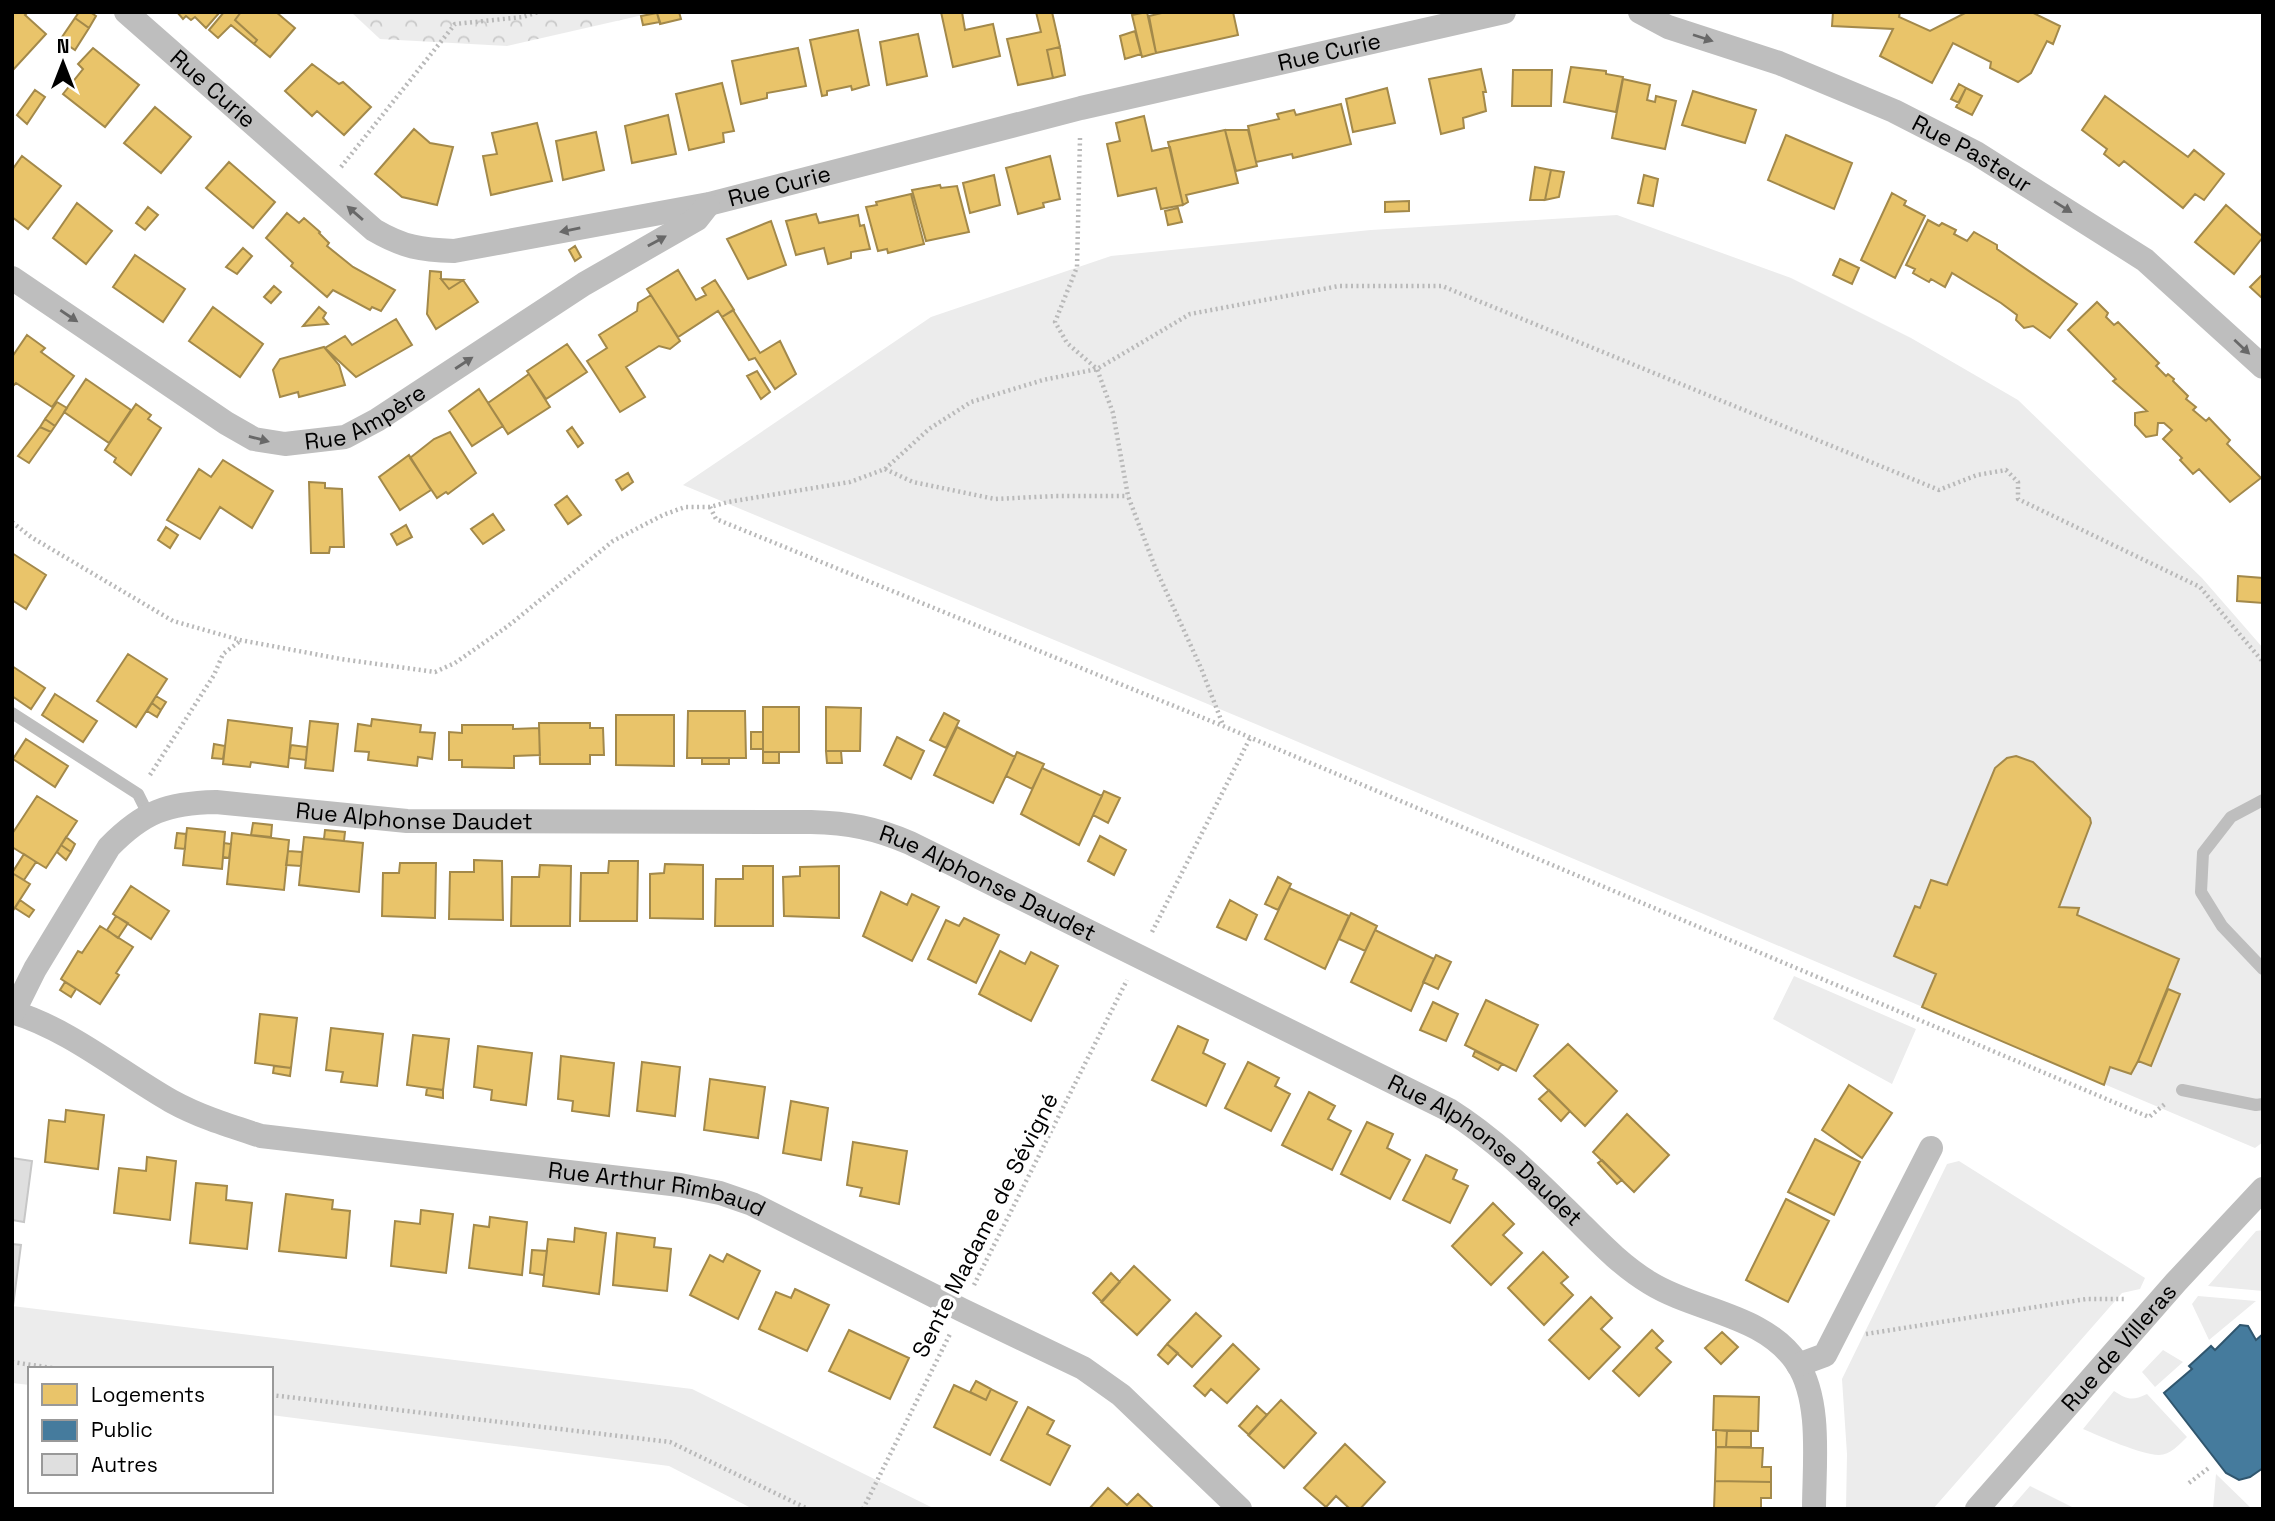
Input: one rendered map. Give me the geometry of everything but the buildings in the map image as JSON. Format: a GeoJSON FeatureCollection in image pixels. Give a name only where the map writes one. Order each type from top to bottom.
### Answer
{"type":"FeatureCollection","features":[{"type":"Feature","properties":{"kind":"street","name":"Rue Curie"},"geometry":{"type":"LineString","coordinates":[[126,12],[374,230],[396,243],[421,250],[454,251],[709,204],[1080,108],[1504,12]]}},
{"type":"Feature","properties":{"kind":"street","name":"Rue Pasteur"},"geometry":{"type":"LineString","coordinates":[[1640,12],[1668,27],[1779,63],[1894,111],[1976,153],[2146,260],[2263,367]]}},
{"type":"Feature","properties":{"kind":"street","name":"Rue Ampère"},"geometry":{"type":"LineString","coordinates":[[12,278],[254,439],[285,444],[313,442],[345,437],[377,420],[584,284],[697,219],[709,204]]}},
{"type":"Feature","properties":{"kind":"street","name":"Rue Alphonse Daudet"},"geometry":{"type":"LineString","coordinates":[[13,1013],[35,969],[109,847],[125,831],[159,810],[194,802],[407,821],[847,823],[880,830],[1449,1110],[1500,1146],[1617,1261],[1684,1301],[1749,1324],[1786,1349],[1798,1365],[1808,1386],[1813,1413],[1814,1509]]}},
{"type":"Feature","properties":{"kind":"street","name":"Rue Arthur Rimbaud"},"geometry":{"type":"LineString","coordinates":[[13,1013],[33,1019],[113,1063],[171,1101],[211,1121],[261,1136],[680,1185],[720,1193],[752,1204],[1083,1368],[1121,1395],[1241,1509]]}},
{"type":"Feature","properties":{"kind":"street"},"geometry":{"type":"LineString","coordinates":[[1798,1365],[1825,1355],[1931,1148]]}},
{"type":"Feature","properties":{"kind":"street","name":"Rue de Villeras"},"geometry":{"type":"LineString","coordinates":[[1977,1509],[2176,1282],[2263,1189]]}},
{"type":"Feature","properties":{"kind":"lane"},"geometry":{"type":"LineString","coordinates":[[12,713],[159,810]]}},
{"type":"Feature","properties":{"kind":"lane"},"geometry":{"type":"LineString","coordinates":[[2263,800],[2231,817],[2203,853],[2201,892],[2222,926],[2263,968]]}},
{"type":"Feature","properties":{"kind":"lane"},"geometry":{"type":"LineString","coordinates":[[2182,1090],[2256,1105],[2263,1104]]}},
{"type":"Feature","properties":{"kind":"path"},"geometry":{"type":"LineString","coordinates":[[326,187],[455,24],[523,17],[537,12]]}},
{"type":"Feature","properties":{"kind":"path"},"geometry":{"type":"LineString","coordinates":[[1080,108],[1077,267],[1055,322],[1067,343],[1097,369],[1113,413],[1128,496],[1155,567],[1201,667],[1223,726]]}},
{"type":"Feature","properties":{"kind":"path"},"geometry":{"type":"LineString","coordinates":[[12,522],[32,537],[173,621],[240,640],[341,659],[435,672],[455,663],[508,626],[612,541],[663,515],[685,507],[710,507],[850,482],[885,469],[929,429],[971,401],[1043,380],[1097,369],[1190,314],[1339,286],[1442,286],[1939,490],[1977,475],[2006,470],[2018,482],[2018,499],[2200,587],[2263,663]]}},
{"type":"Feature","properties":{"kind":"path"},"geometry":{"type":"LineString","coordinates":[[885,469],[913,482],[995,499],[1128,496]]}},
{"type":"Feature","properties":{"kind":"path"},"geometry":{"type":"LineString","coordinates":[[710,507],[716,519],[1223,726],[2149,1117],[2182,1090]]}},
{"type":"Feature","properties":{"kind":"path"},"geometry":{"type":"LineString","coordinates":[[159,810],[163,787],[147,780],[214,675],[223,654],[240,640]]}},
{"type":"Feature","properties":{"kind":"path","name":"Sente Madame de Sévigné"},"geometry":{"type":"LineString","coordinates":[[863,1509],[1250,738]]}},
{"type":"Feature","properties":{"kind":"path"},"geometry":{"type":"LineString","coordinates":[[1864,1334],[2086,1300],[2125,1300]]}},
{"type":"Feature","properties":{"kind":"path"},"geometry":{"type":"LineString","coordinates":[[12,1362],[46,1367]]}},
{"type":"Feature","properties":{"kind":"path"},"geometry":{"type":"LineString","coordinates":[[273,1395],[670,1442],[808,1509]]}},
{"type":"Feature","properties":{"kind":"path"},"geometry":{"type":"LineString","coordinates":[[2189,1483],[2210,1467]]}},
{"type":"Feature","properties":{"kind":"green space"},"geometry":{"type":"Polygon","coordinates":[[[351,12],[656,12],[507,46],[380,39],[351,12]]]}},
{"type":"Feature","properties":{"kind":"green space"},"geometry":{"type":"Polygon","coordinates":[[[1617,215],[1791,278],[1911,338],[2018,400],[2202,578],[2263,648],[2263,1142],[2255,1148],[1258,725],[683,485],[931,317],[1111,256],[1371,230],[1617,215]]]}},
{"type":"Feature","properties":{"kind":"green space"},"geometry":{"type":"Polygon","coordinates":[[[1794,976],[1916,1029],[1892,1084],[1773,1019],[1794,976]]]}},
{"type":"Feature","properties":{"kind":"green space"},"geometry":{"type":"Polygon","coordinates":[[[1959,1161],[2145,1278],[2140,1289],[2122,1293],[1933,1509],[1846,1509],[1847,1454],[1842,1379],[1947,1164],[1959,1161]]]}},
{"type":"Feature","properties":{"kind":"green space"},"geometry":{"type":"Polygon","coordinates":[[[2263,1230],[2263,1291],[2208,1286],[2256,1231],[2263,1230]]]}},
{"type":"Feature","properties":{"kind":"green space"},"geometry":{"type":"Polygon","coordinates":[[[2198,1296],[2256,1301],[2209,1340],[2192,1304],[2198,1296]]]}},
{"type":"Feature","properties":{"kind":"green space"},"geometry":{"type":"Polygon","coordinates":[[[12,1306],[692,1389],[935,1509],[753,1509],[669,1466],[273,1415],[273,1367],[28,1367],[28,1385],[12,1383],[12,1306]]]}},
{"type":"Feature","properties":{"kind":"green space"},"geometry":{"type":"Polygon","coordinates":[[[2163,1350],[2183,1362],[2155,1387],[2142,1372],[2163,1350]]]}},
{"type":"Feature","properties":{"kind":"green space"},"geometry":{"type":"Polygon","coordinates":[[[2114,1391],[2130,1399],[2147,1394],[2187,1437],[2171,1451],[2159,1455],[2131,1448],[2083,1429],[2114,1391]]]}},
{"type":"Feature","properties":{"kind":"green space"},"geometry":{"type":"Polygon","coordinates":[[[2216,1474],[2252,1509],[2213,1509],[2216,1474]]]}},
{"type":"Feature","properties":{"kind":"green space"},"geometry":{"type":"Polygon","coordinates":[[[2030,1486],[2076,1509],[2010,1509],[2030,1486]]]}}]}
